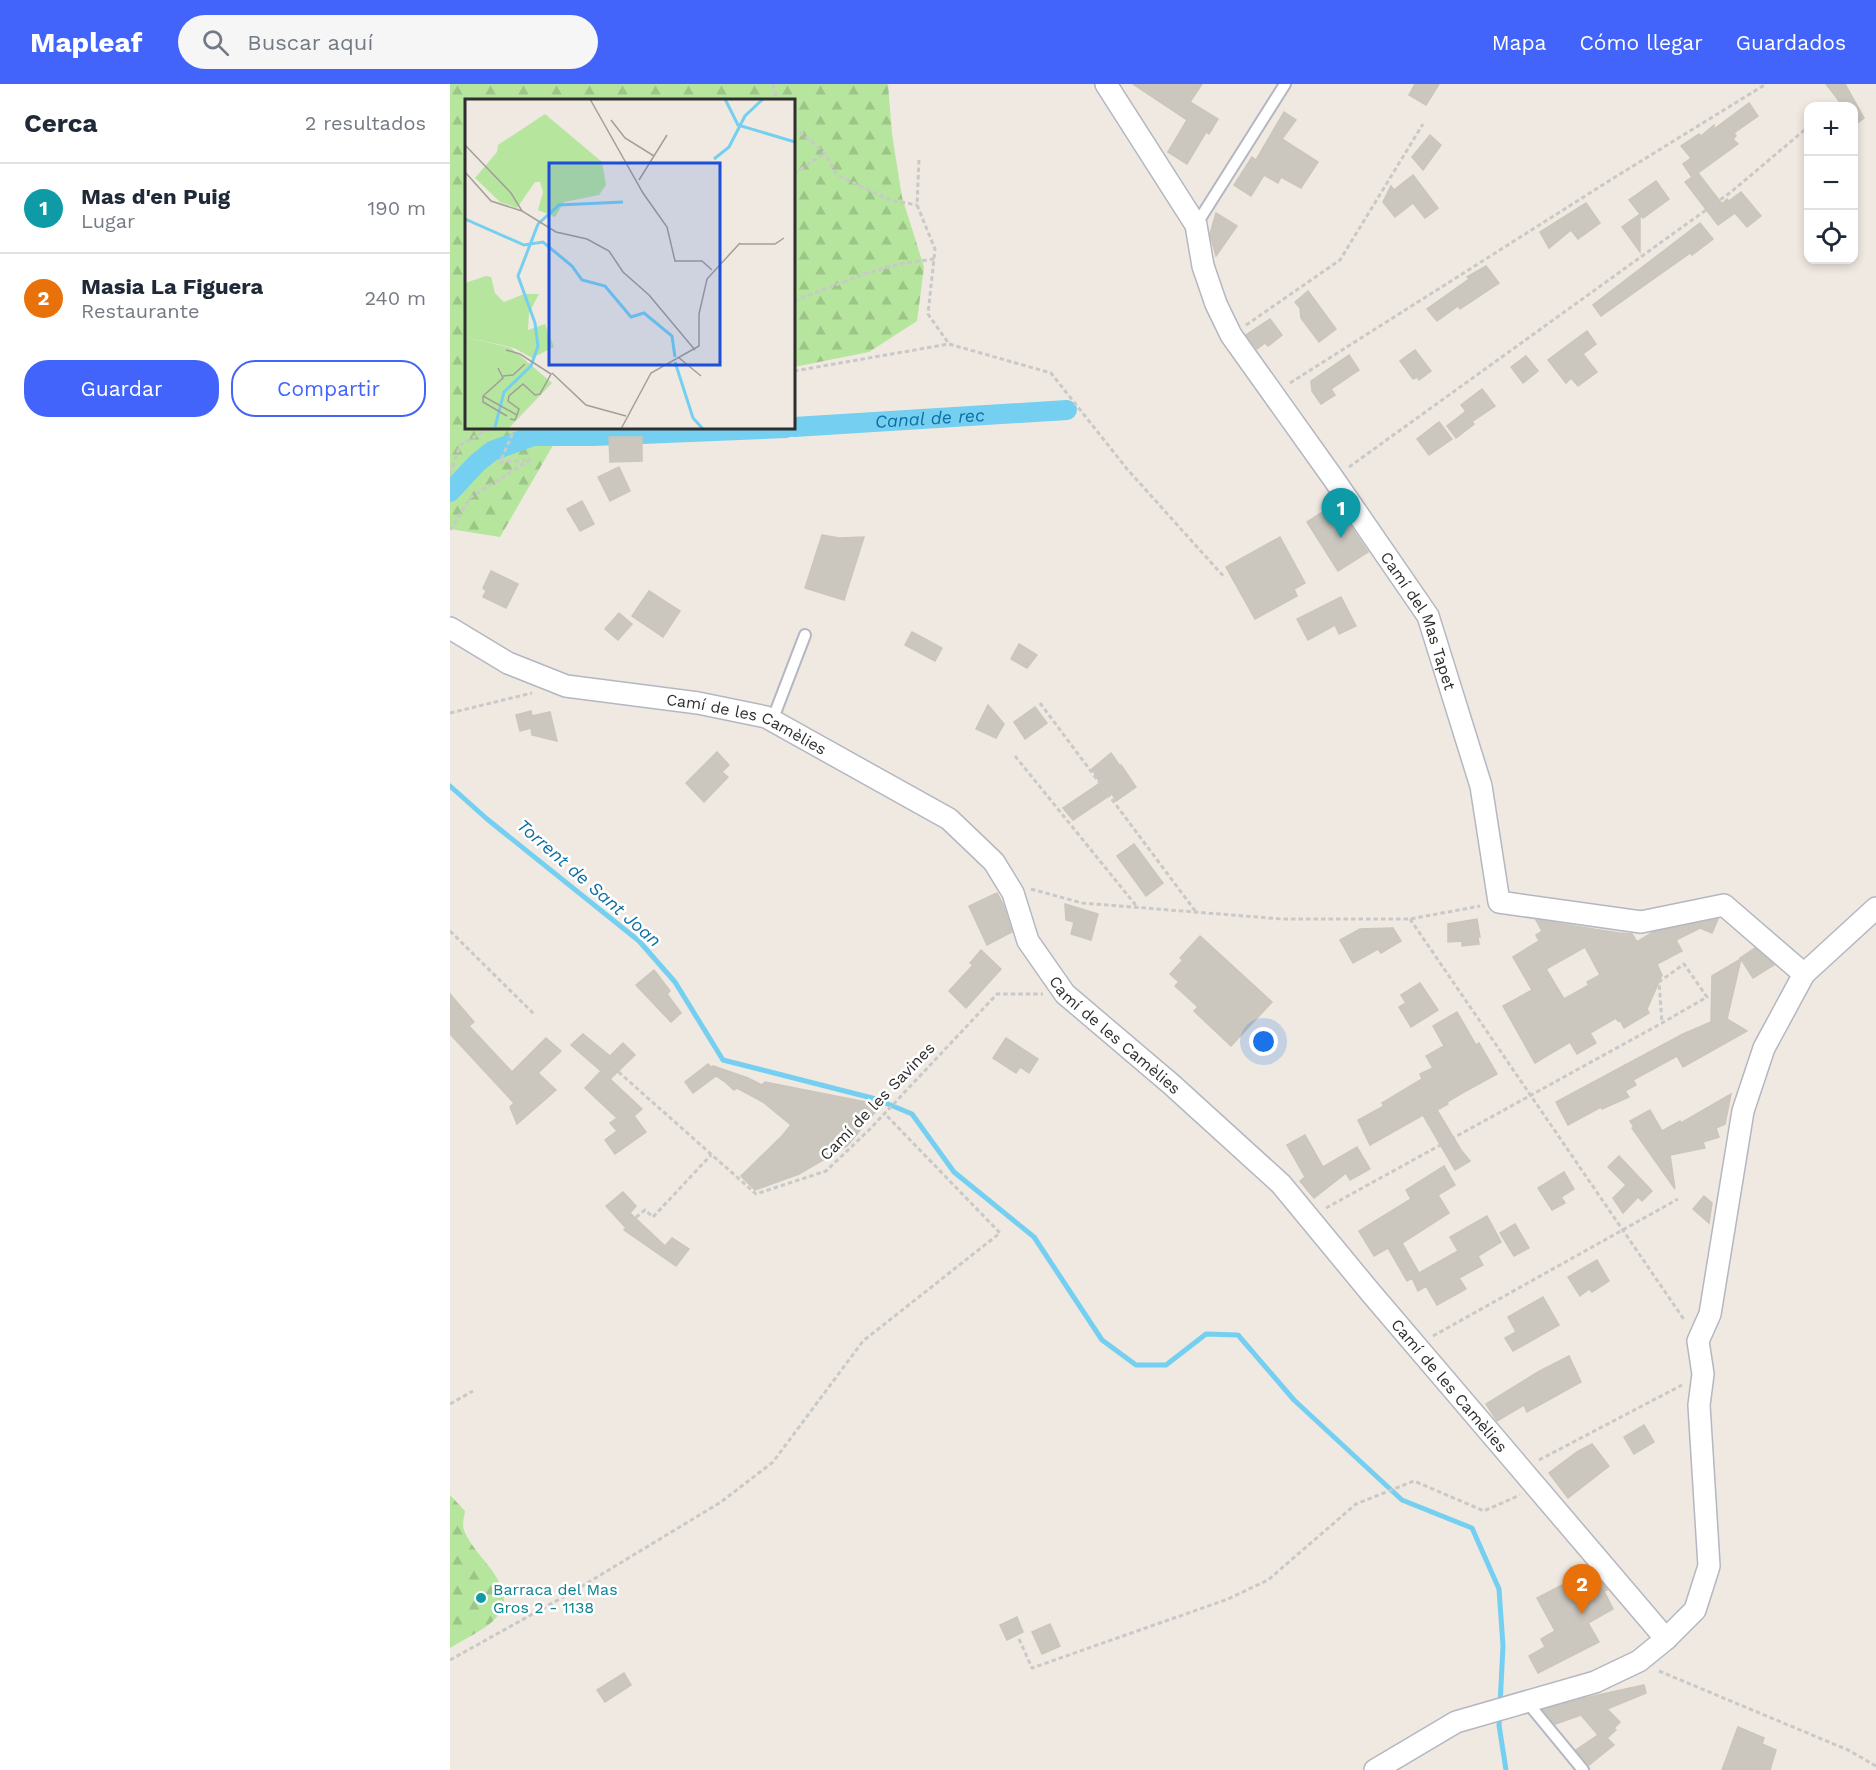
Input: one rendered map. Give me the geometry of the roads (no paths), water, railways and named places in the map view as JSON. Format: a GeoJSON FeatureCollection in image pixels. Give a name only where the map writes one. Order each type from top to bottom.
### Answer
{"type":"FeatureCollection","features":[{"type":"Feature","properties":{"kind":"street","name":"Camí del Mas Tapet"},"geometry":{"type":"LineString","coordinates":[[1106,84],[1196,225],[1203,266],[1216,304],[1231,335],[1428,616],[1481,786],[1499,902],[1641,922],[1724,905],[1804,974]]}},
{"type":"Feature","properties":{"kind":"street","name":"Camí de les Camèlies"},"geometry":{"type":"LineString","coordinates":[[450,628],[508,663],[566,686],[698,702],[766,717],[949,819],[994,862],[1013,893],[1028,941],[1065,994],[1171,1084],[1272,1176],[1666,1639]]}},
{"type":"Feature","properties":{"kind":"street"},"geometry":{"type":"LineString","coordinates":[[1375,1770],[1456,1722],[1595,1682],[1638,1661],[1666,1639],[1695,1610],[1709,1566],[1699,1405],[1703,1374],[1698,1341],[1710,1314],[1743,1111],[1764,1048],[1804,974],[1876,908]]}},
{"type":"Feature","properties":{"kind":"lane"},"geometry":{"type":"LineString","coordinates":[[1196,225],[1285,84]]}},
{"type":"Feature","properties":{"kind":"lane"},"geometry":{"type":"LineString","coordinates":[[772,721],[805,635]]}},
{"type":"Feature","properties":{"kind":"lane"},"geometry":{"type":"LineString","coordinates":[[1527,1702],[1583,1770]]}},
{"type":"Feature","properties":{"kind":"waterway","name":"Canal de rec"},"geometry":{"type":"LineString","coordinates":[[795,427],[1067,410]]}},
{"type":"Feature","properties":{"kind":"waterway","name":"Canal de rec"},"geometry":{"type":"LineString","coordinates":[[450,492],[477,463],[492,451],[533,436],[593,436],[762,429]]}},
{"type":"Feature","properties":{"kind":"waterway","name":"Torrent de Sant Joan"},"geometry":{"type":"LineString","coordinates":[[450,786],[487,819],[639,941],[675,982],[723,1060],[876,1099],[912,1114],[954,1172],[1034,1237],[1102,1340],[1136,1365],[1166,1365],[1206,1334],[1238,1335],[1294,1400],[1402,1500],[1472,1528],[1499,1589],[1503,1646],[1500,1705]]}},
{"type":"Feature","properties":{"kind":"waterway","name":"Torrent de Sant Joan"},"geometry":{"type":"LineString","coordinates":[[1500,1714],[1499,1725],[1506,1770]]}},
{"type":"Feature","properties":{"kind":"place","name":"Mas d'en Puig"},"geometry":{"type":"Point","coordinates":[1341,538]}},
{"type":"Feature","properties":{"kind":"place","name":"Barraca del Mas Gros 2 - 1138"},"geometry":{"type":"Point","coordinates":[481,1598]}},
{"type":"Feature","properties":{"kind":"place","name":"Masia La Figuera"},"geometry":{"type":"Point","coordinates":[1582,1614]}}]}
